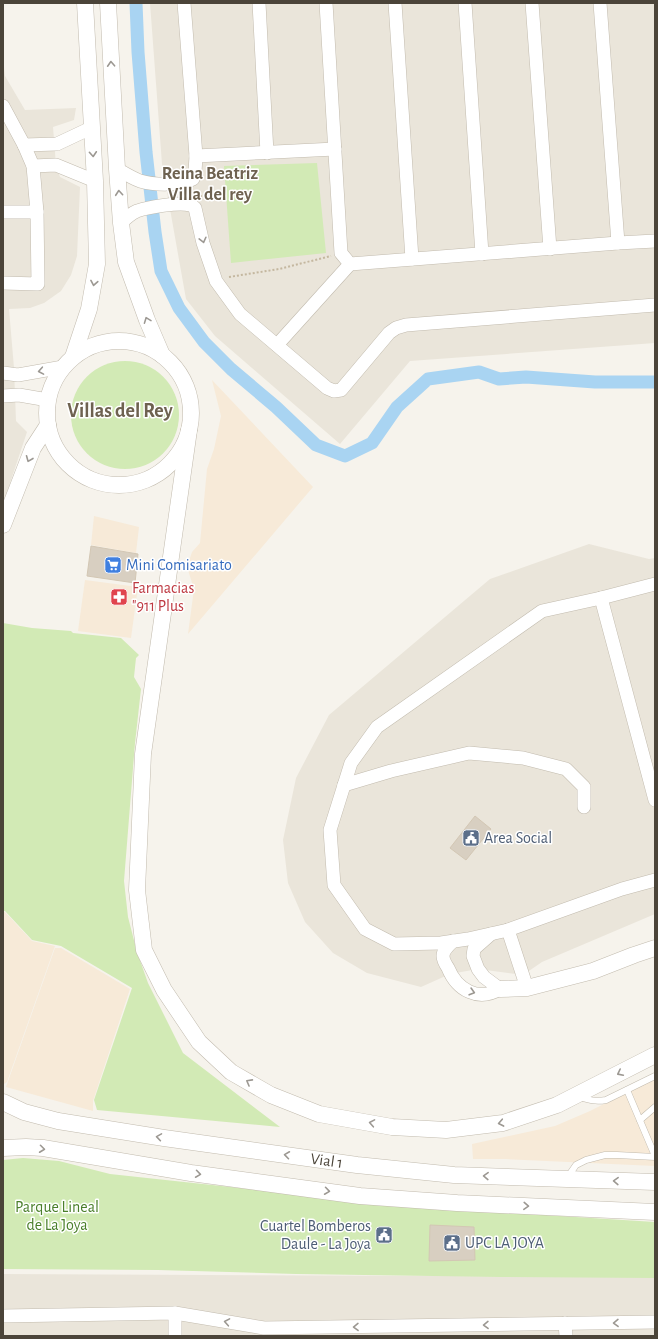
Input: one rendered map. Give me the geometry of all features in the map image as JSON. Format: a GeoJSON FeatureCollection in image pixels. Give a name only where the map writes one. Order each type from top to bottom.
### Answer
{"type":"FeatureCollection","features":[{"type":"Feature","properties":{"kind":"street"},"geometry":{"type":"LineString","coordinates":[[85,3],[95,181],[97,264],[89,309],[68,362],[53,383],[46,413],[48,425],[56,448],[71,467],[92,480],[117,485],[141,482],[163,470],[180,452],[189,430]]}},
{"type":"Feature","properties":{"kind":"street"},"geometry":{"type":"LineString","coordinates":[[108,3],[117,169],[121,223],[126,262],[147,320],[162,355]]}},
{"type":"Feature","properties":{"kind":"street"},"geometry":{"type":"LineString","coordinates":[[117,169],[138,180],[174,184],[193,179],[196,172],[184,3]]}},
{"type":"Feature","properties":{"kind":"street"},"geometry":{"type":"LineString","coordinates":[[259,3],[267,153]]}},
{"type":"Feature","properties":{"kind":"street"},"geometry":{"type":"LineString","coordinates":[[326,3],[341,254],[350,264]]}},
{"type":"Feature","properties":{"kind":"street"},"geometry":{"type":"LineString","coordinates":[[395,3],[412,259]]}},
{"type":"Feature","properties":{"kind":"street"},"geometry":{"type":"LineString","coordinates":[[465,3],[482,254]]}},
{"type":"Feature","properties":{"kind":"street"},"geometry":{"type":"LineString","coordinates":[[532,3],[550,249]]}},
{"type":"Feature","properties":{"kind":"street"},"geometry":{"type":"LineString","coordinates":[[600,3],[618,243]]}},
{"type":"Feature","properties":{"kind":"street"},"geometry":{"type":"LineString","coordinates":[[3,106],[24,145],[33,166],[37,212],[38,284],[3,283]]}},
{"type":"Feature","properties":{"kind":"street"},"geometry":{"type":"LineString","coordinates":[[24,145],[57,144],[91,128]]}},
{"type":"Feature","properties":{"kind":"street"},"geometry":{"type":"LineString","coordinates":[[196,156],[335,149]]}},
{"type":"Feature","properties":{"kind":"street"},"geometry":{"type":"LineString","coordinates":[[33,166],[56,165],[95,181]]}},
{"type":"Feature","properties":{"kind":"street"},"geometry":{"type":"LineString","coordinates":[[121,223],[136,212],[150,207],[174,204],[191,204],[196,208],[203,243],[216,281],[240,314],[327,388],[334,391],[341,390],[389,333],[396,328],[406,325],[655,305]]}},
{"type":"Feature","properties":{"kind":"street"},"geometry":{"type":"LineString","coordinates":[[3,212],[37,212]]}},
{"type":"Feature","properties":{"kind":"street"},"geometry":{"type":"LineString","coordinates":[[277,345],[350,264],[655,241]]}},
{"type":"Feature","properties":{"kind":"street"},"geometry":{"type":"LineString","coordinates":[[3,373],[18,375],[68,362],[94,346],[117,341],[141,345],[162,355],[177,370],[187,388],[191,409],[189,430],[143,754],[136,890],[144,950],[164,990],[198,1042],[231,1072],[271,1095],[319,1114],[392,1127],[446,1130],[503,1123],[557,1105],[655,1055]]}},
{"type":"Feature","properties":{"kind":"street"},"geometry":{"type":"LineString","coordinates":[[3,396],[19,395],[48,400]]}},
{"type":"Feature","properties":{"kind":"street"},"geometry":{"type":"LineString","coordinates":[[3,524],[33,448],[48,425]]}},
{"type":"Feature","properties":{"kind":"street"},"geometry":{"type":"LineString","coordinates":[[655,584],[542,611],[377,727],[351,763],[330,830],[334,885],[364,929],[394,944],[453,941],[508,930],[622,889],[655,880]]}},
{"type":"Feature","properties":{"kind":"street"},"geometry":{"type":"LineString","coordinates":[[601,598],[655,800]]}},
{"type":"Feature","properties":{"kind":"street"},"geometry":{"type":"LineString","coordinates":[[344,785],[392,771],[469,753],[523,758],[566,769],[584,787],[584,807]]}},
{"type":"Feature","properties":{"kind":"street"},"geometry":{"type":"LineString","coordinates":[[508,930],[527,988]]}},
{"type":"Feature","properties":{"kind":"street"},"geometry":{"type":"LineString","coordinates":[[493,933],[474,949],[473,956],[478,969],[500,989]]}},
{"type":"Feature","properties":{"kind":"street"},"geometry":{"type":"LineString","coordinates":[[453,941],[445,950],[443,957],[450,975],[460,987],[473,994],[494,993],[500,989],[527,988],[593,971],[655,948]]}},
{"type":"Feature","properties":{"kind":"street","name":"Vial 1"},"geometry":{"type":"LineString","coordinates":[[3,1102],[24,1112],[58,1121],[357,1165],[454,1174],[655,1182]]}},
{"type":"Feature","properties":{"kind":"street","name":"Vial 1"},"geometry":{"type":"LineString","coordinates":[[3,1148],[43,1148],[191,1173],[360,1196],[457,1203],[655,1212]]}},
{"type":"Feature","properties":{"kind":"street"},"geometry":{"type":"LineString","coordinates":[[175,1313],[175,1336]]}},
{"type":"Feature","properties":{"kind":"street"},"geometry":{"type":"LineString","coordinates":[[3,1316],[175,1313],[264,1332],[565,1330],[655,1322]]}},
{"type":"Feature","properties":{"kind":"lane"},"geometry":{"type":"LineString","coordinates":[[575,1096],[598,1102],[606,1100],[655,1076]]}},
{"type":"Feature","properties":{"kind":"lane"},"geometry":{"type":"LineString","coordinates":[[566,1179],[576,1165],[586,1160],[606,1155],[617,1154],[655,1157],[652,1141],[640,1120],[627,1090]]}},
{"type":"Feature","properties":{"kind":"lane"},"geometry":{"type":"LineString","coordinates":[[640,1120],[655,1107]]}},
{"type":"Feature","properties":{"kind":"path"},"geometry":{"type":"LineString","coordinates":[[224,278],[279,269],[341,254]]}},
{"type":"Feature","properties":{"kind":"shaded area"},"geometry":{"type":"Polygon","coordinates":[[[150,3],[655,3],[655,343],[410,361],[340,444],[215,336],[186,299],[162,164],[150,3]]]}},
{"type":"Feature","properties":{"kind":"shaded area"},"geometry":{"type":"Polygon","coordinates":[[[3,59],[5,76],[25,110],[76,108],[74,120],[53,127],[56,165],[60,177],[80,187],[77,256],[71,275],[61,291],[44,303],[30,308],[9,309],[14,368],[16,421],[27,432],[3,504],[3,59]]]}},
{"type":"Feature","properties":{"kind":"shaded area"},"geometry":{"type":"Polygon","coordinates":[[[212,380],[313,487],[188,634],[194,589],[187,567],[192,552],[200,543],[207,469],[214,449],[221,416],[212,380]]]}},
{"type":"Feature","properties":{"kind":"shaded area"},"geometry":{"type":"Polygon","coordinates":[[[94,516],[139,527],[136,553],[91,545],[94,516]]]}},
{"type":"Feature","properties":{"kind":"shaded area"},"geometry":{"type":"Polygon","coordinates":[[[589,544],[649,559],[655,558],[655,914],[542,962],[523,975],[478,969],[450,974],[421,987],[367,973],[333,953],[305,922],[288,883],[283,840],[296,778],[329,715],[490,579],[589,544]]]}},
{"type":"Feature","properties":{"kind":"shaded area"},"geometry":{"type":"Polygon","coordinates":[[[85,580],[138,587],[131,638],[78,631],[85,580]]]}},
{"type":"Feature","properties":{"kind":"shaded area"},"geometry":{"type":"Polygon","coordinates":[[[3,912],[5,912],[32,941],[55,946],[7,1082],[4,1084],[3,1083],[3,912]]]}},
{"type":"Feature","properties":{"kind":"shaded area"},"geometry":{"type":"Polygon","coordinates":[[[55,948],[61,948],[130,989],[93,1101],[93,1111],[6,1087],[55,948]]]}},
{"type":"Feature","properties":{"kind":"shaded area"},"geometry":{"type":"Polygon","coordinates":[[[655,1078],[655,1166],[505,1159],[473,1159],[472,1144],[555,1126],[590,1111],[655,1078]]]}},
{"type":"Feature","properties":{"kind":"shaded area"},"geometry":{"type":"Polygon","coordinates":[[[3,1274],[655,1277],[655,1336],[3,1336],[3,1274]]]}},
{"type":"Feature","properties":{"kind":"green space"},"geometry":{"type":"Polygon","coordinates":[[[317,163],[326,253],[231,263],[224,166],[317,163]]]}},
{"type":"Feature","properties":{"kind":"green space"},"geometry":{"type":"Polygon","coordinates":[[[125,361],[146,365],[163,377],[175,394],[179,415],[175,436],[163,453],[146,465],[125,469],[104,465],[87,453],[75,436],[71,415],[75,394],[87,377],[104,365],[125,361]]]}},
{"type":"Feature","properties":{"kind":"green space"},"geometry":{"type":"Polygon","coordinates":[[[3,623],[32,628],[71,631],[73,633],[121,638],[139,655],[136,658],[134,677],[141,689],[135,743],[124,881],[128,917],[137,952],[148,983],[183,1053],[280,1127],[97,1110],[94,1100],[132,988],[61,946],[32,940],[5,911],[3,911],[3,623]]]}},
{"type":"Feature","properties":{"kind":"green space","name":"Parque Lineal de La Joya"},"geometry":{"type":"Polygon","coordinates":[[[23,1158],[59,1161],[110,1174],[414,1207],[655,1222],[655,1278],[3,1269],[3,1160],[23,1158]]]}},
{"type":"Feature","properties":{"kind":"building","name":"Mini Comisariato"},"geometry":{"type":"Polygon","coordinates":[[[91,546],[138,554],[135,583],[87,576],[91,546]]]}},
{"type":"Feature","properties":{"kind":"building","name":"Area Social"},"geometry":{"type":"Polygon","coordinates":[[[475,816],[491,829],[466,860],[450,848],[475,816]]]}},
{"type":"Feature","properties":{"kind":"building","name":"UPC LA JOYA"},"geometry":{"type":"Polygon","coordinates":[[[430,1225],[474,1227],[475,1260],[429,1261],[430,1225]]]}},
{"type":"Feature","properties":{"kind":"waterway"},"geometry":{"type":"LineString","coordinates":[[136,3],[138,52],[146,152],[161,271],[179,308],[204,342],[231,369],[276,407],[316,445],[345,456],[372,443],[397,407],[428,379],[479,372],[499,379],[526,377],[595,382],[655,382]]}},
{"type":"Feature","properties":{"kind":"place","name":"Mini Comisariato"},"geometry":{"type":"Point","coordinates":[113,565]}},
{"type":"Feature","properties":{"kind":"place","name":"Farmacias \"911 Plus"},"geometry":{"type":"Point","coordinates":[119,597]}},
{"type":"Feature","properties":{"kind":"place","name":"Area Social"},"geometry":{"type":"Point","coordinates":[471,838]}},
{"type":"Feature","properties":{"kind":"place","name":"Cuartel Bomberos Daule - La Joya"},"geometry":{"type":"Point","coordinates":[384,1235]}},
{"type":"Feature","properties":{"kind":"place","name":"UPC LA JOYA"},"geometry":{"type":"Point","coordinates":[452,1243]}},
{"type":"Feature","properties":{"kind":"district","name":"Reina Beatriz Villa del rey"},"geometry":{"type":"Point","coordinates":[210,184]}},
{"type":"Feature","properties":{"kind":"district","name":"Villas del Rey"},"geometry":{"type":"Point","coordinates":[120,411]}}]}
